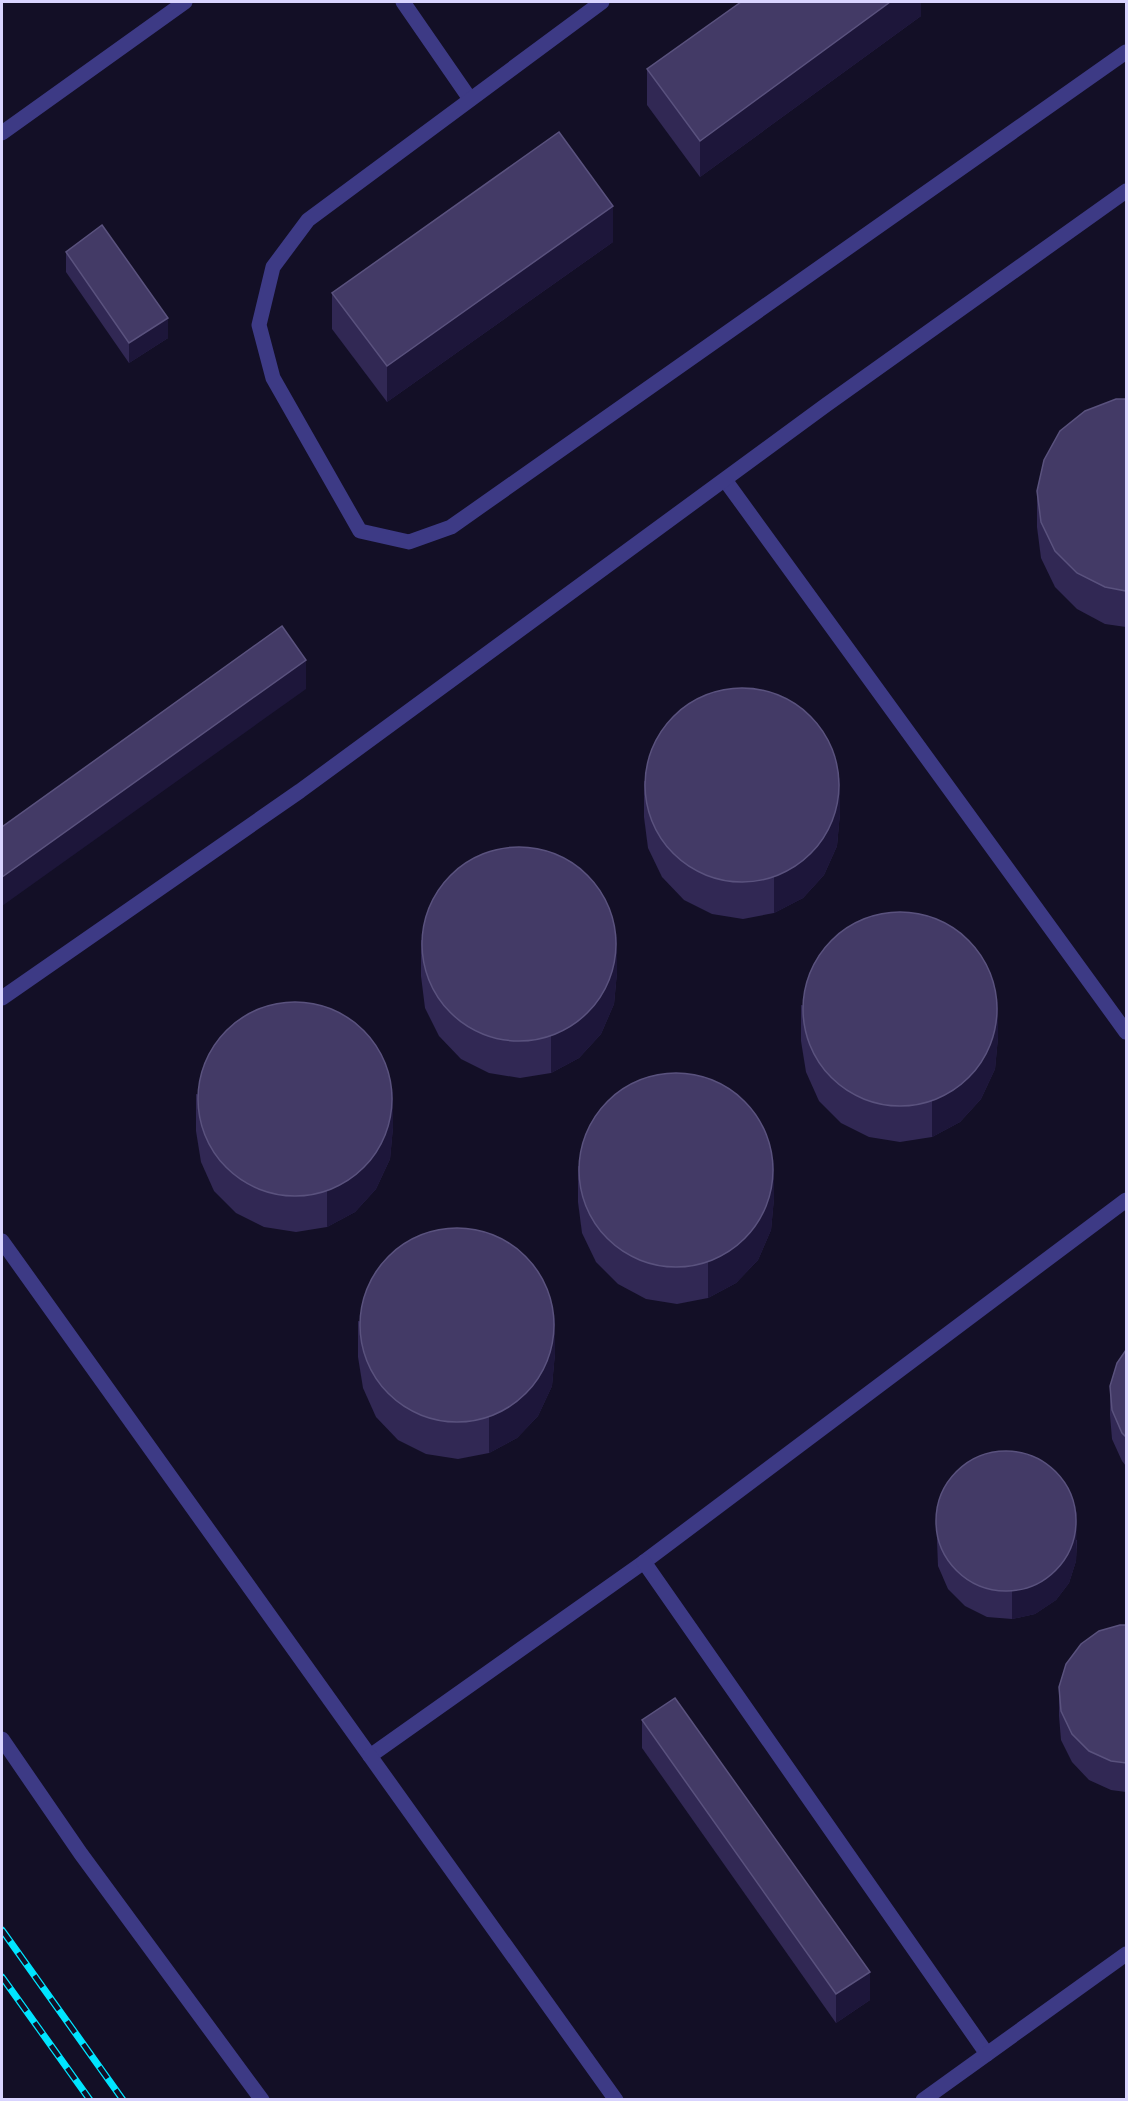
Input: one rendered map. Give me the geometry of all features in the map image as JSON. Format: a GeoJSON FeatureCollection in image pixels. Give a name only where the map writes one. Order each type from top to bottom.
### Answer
{"type":"FeatureCollection","features":[{"type":"Feature","properties":{"kind":"lane"},"geometry":{"type":"LineString","coordinates":[[2,134],[185,2]]}},
{"type":"Feature","properties":{"kind":"lane"},"geometry":{"type":"LineString","coordinates":[[403,2],[470,99]]}},
{"type":"Feature","properties":{"kind":"lane"},"geometry":{"type":"LineString","coordinates":[[602,2],[308,220],[273,267],[259,325],[273,378],[360,531],[409,542],[451,528],[1126,52]]}},
{"type":"Feature","properties":{"kind":"lane"},"geometry":{"type":"LineString","coordinates":[[2,998],[300,791],[725,480],[1126,191]]}},
{"type":"Feature","properties":{"kind":"lane"},"geometry":{"type":"LineString","coordinates":[[725,480],[1126,1032]]}},
{"type":"Feature","properties":{"kind":"lane"},"geometry":{"type":"LineString","coordinates":[[370,1756],[644,1562],[1126,1200]]}},
{"type":"Feature","properties":{"kind":"lane"},"geometry":{"type":"LineString","coordinates":[[2,1241],[615,2100]]}},
{"type":"Feature","properties":{"kind":"lane"},"geometry":{"type":"LineString","coordinates":[[644,1562],[987,2054]]}},
{"type":"Feature","properties":{"kind":"lane"},"geometry":{"type":"LineString","coordinates":[[2,1739],[81,1854],[262,2100]]}},
{"type":"Feature","properties":{"kind":"lane"},"geometry":{"type":"LineString","coordinates":[[923,2100],[1126,1954]]}},
{"type":"Feature","properties":{"kind":"building"},"geometry":{"type":"Polygon","coordinates":[[[741,2],[890,2],[700,141],[647,69],[741,2]]]}},
{"type":"Feature","properties":{"kind":"building"},"geometry":{"type":"Polygon","coordinates":[[[559,132],[613,206],[387,366],[332,293],[559,132]]]}},
{"type":"Feature","properties":{"kind":"building"},"geometry":{"type":"Polygon","coordinates":[[[102,225],[168,318],[129,343],[66,252],[102,225]]]}},
{"type":"Feature","properties":{"kind":"building"},"geometry":{"type":"Polygon","coordinates":[[[1116,399],[1126,399],[1126,591],[1105,587],[1077,573],[1055,551],[1041,522],[1037,491],[1044,460],[1060,431],[1085,411],[1116,399]]]}},
{"type":"Feature","properties":{"kind":"building"},"geometry":{"type":"Polygon","coordinates":[[[282,626],[306,660],[2,877],[2,827],[282,626]]]}},
{"type":"Feature","properties":{"kind":"building"},"geometry":{"type":"Polygon","coordinates":[[[732,688],[752,688],[788,699],[811,716],[823,731],[832,748],[839,775],[839,795],[832,822],[823,839],[811,854],[796,866],[779,875],[752,882],[732,882],[696,871],[667,847],[656,831],[649,813],[645,795],[645,775],[656,739],[680,710],[696,699],[714,692],[732,688]]]}},
{"type":"Feature","properties":{"kind":"building"},"geometry":{"type":"Polygon","coordinates":[[[509,847],[529,847],[565,858],[588,875],[600,890],[609,907],[616,934],[616,954],[609,981],[600,998],[588,1013],[573,1025],[556,1034],[529,1041],[509,1041],[473,1030],[444,1006],[433,990],[426,972],[422,954],[422,934],[433,898],[457,869],[473,858],[491,851],[509,847]]]}},
{"type":"Feature","properties":{"kind":"building"},"geometry":{"type":"Polygon","coordinates":[[[890,912],[910,912],[946,923],[969,940],[981,955],[990,972],[997,999],[997,1019],[990,1046],[981,1063],[969,1078],[954,1090],[937,1099],[910,1106],[890,1106],[854,1095],[825,1071],[814,1055],[807,1037],[803,1019],[803,999],[814,963],[838,934],[854,923],[872,916],[890,912]]]}},
{"type":"Feature","properties":{"kind":"building"},"geometry":{"type":"Polygon","coordinates":[[[285,1002],[305,1002],[341,1013],[364,1030],[376,1045],[385,1062],[392,1089],[392,1109],[385,1136],[376,1153],[364,1168],[349,1180],[332,1189],[305,1196],[285,1196],[249,1185],[220,1161],[209,1145],[202,1127],[198,1109],[198,1089],[209,1053],[233,1024],[249,1013],[267,1006],[285,1002]]]}},
{"type":"Feature","properties":{"kind":"building"},"geometry":{"type":"Polygon","coordinates":[[[666,1073],[686,1073],[722,1084],[745,1101],[757,1116],[766,1133],[773,1160],[773,1180],[766,1207],[757,1224],[745,1239],[730,1251],[713,1260],[686,1267],[666,1267],[630,1256],[601,1232],[590,1216],[583,1198],[579,1180],[579,1160],[590,1124],[614,1095],[630,1084],[648,1077],[666,1073]]]}},
{"type":"Feature","properties":{"kind":"building"},"geometry":{"type":"Polygon","coordinates":[[[447,1228],[467,1228],[503,1239],[526,1256],[538,1271],[547,1288],[554,1315],[554,1335],[547,1362],[538,1379],[526,1394],[511,1406],[494,1415],[467,1422],[447,1422],[411,1411],[382,1387],[371,1371],[364,1353],[360,1335],[360,1315],[371,1279],[395,1250],[411,1239],[429,1232],[447,1228]]]}},
{"type":"Feature","properties":{"kind":"building"},"geometry":{"type":"Polygon","coordinates":[[[1126,1350],[1126,1437],[1112,1410],[1110,1386],[1117,1363],[1126,1350]]]}},
{"type":"Feature","properties":{"kind":"building"},"geometry":{"type":"Polygon","coordinates":[[[1006,1451],[1033,1457],[1045,1463],[1055,1472],[1064,1482],[1070,1494],[1076,1521],[1070,1548],[1064,1560],[1055,1570],[1045,1579],[1033,1585],[1006,1591],[979,1585],[967,1579],[957,1570],[948,1560],[942,1548],[936,1521],[942,1494],[948,1482],[957,1472],[967,1463],[979,1457],[1006,1451]]]}},
{"type":"Feature","properties":{"kind":"building"},"geometry":{"type":"Polygon","coordinates":[[[1126,1625],[1126,1763],[1111,1761],[1089,1751],[1072,1734],[1061,1711],[1059,1687],[1066,1664],[1081,1644],[1099,1631],[1126,1625]]]}},
{"type":"Feature","properties":{"kind":"building"},"geometry":{"type":"Polygon","coordinates":[[[675,1698],[870,1972],[836,1994],[642,1720],[675,1698]]]}},
{"type":"Feature","properties":{"kind":"railway"},"geometry":{"type":"LineString","coordinates":[[2,1930],[123,2100]]}},
{"type":"Feature","properties":{"kind":"railway"},"geometry":{"type":"LineString","coordinates":[[2,1977],[90,2100]]}}]}
